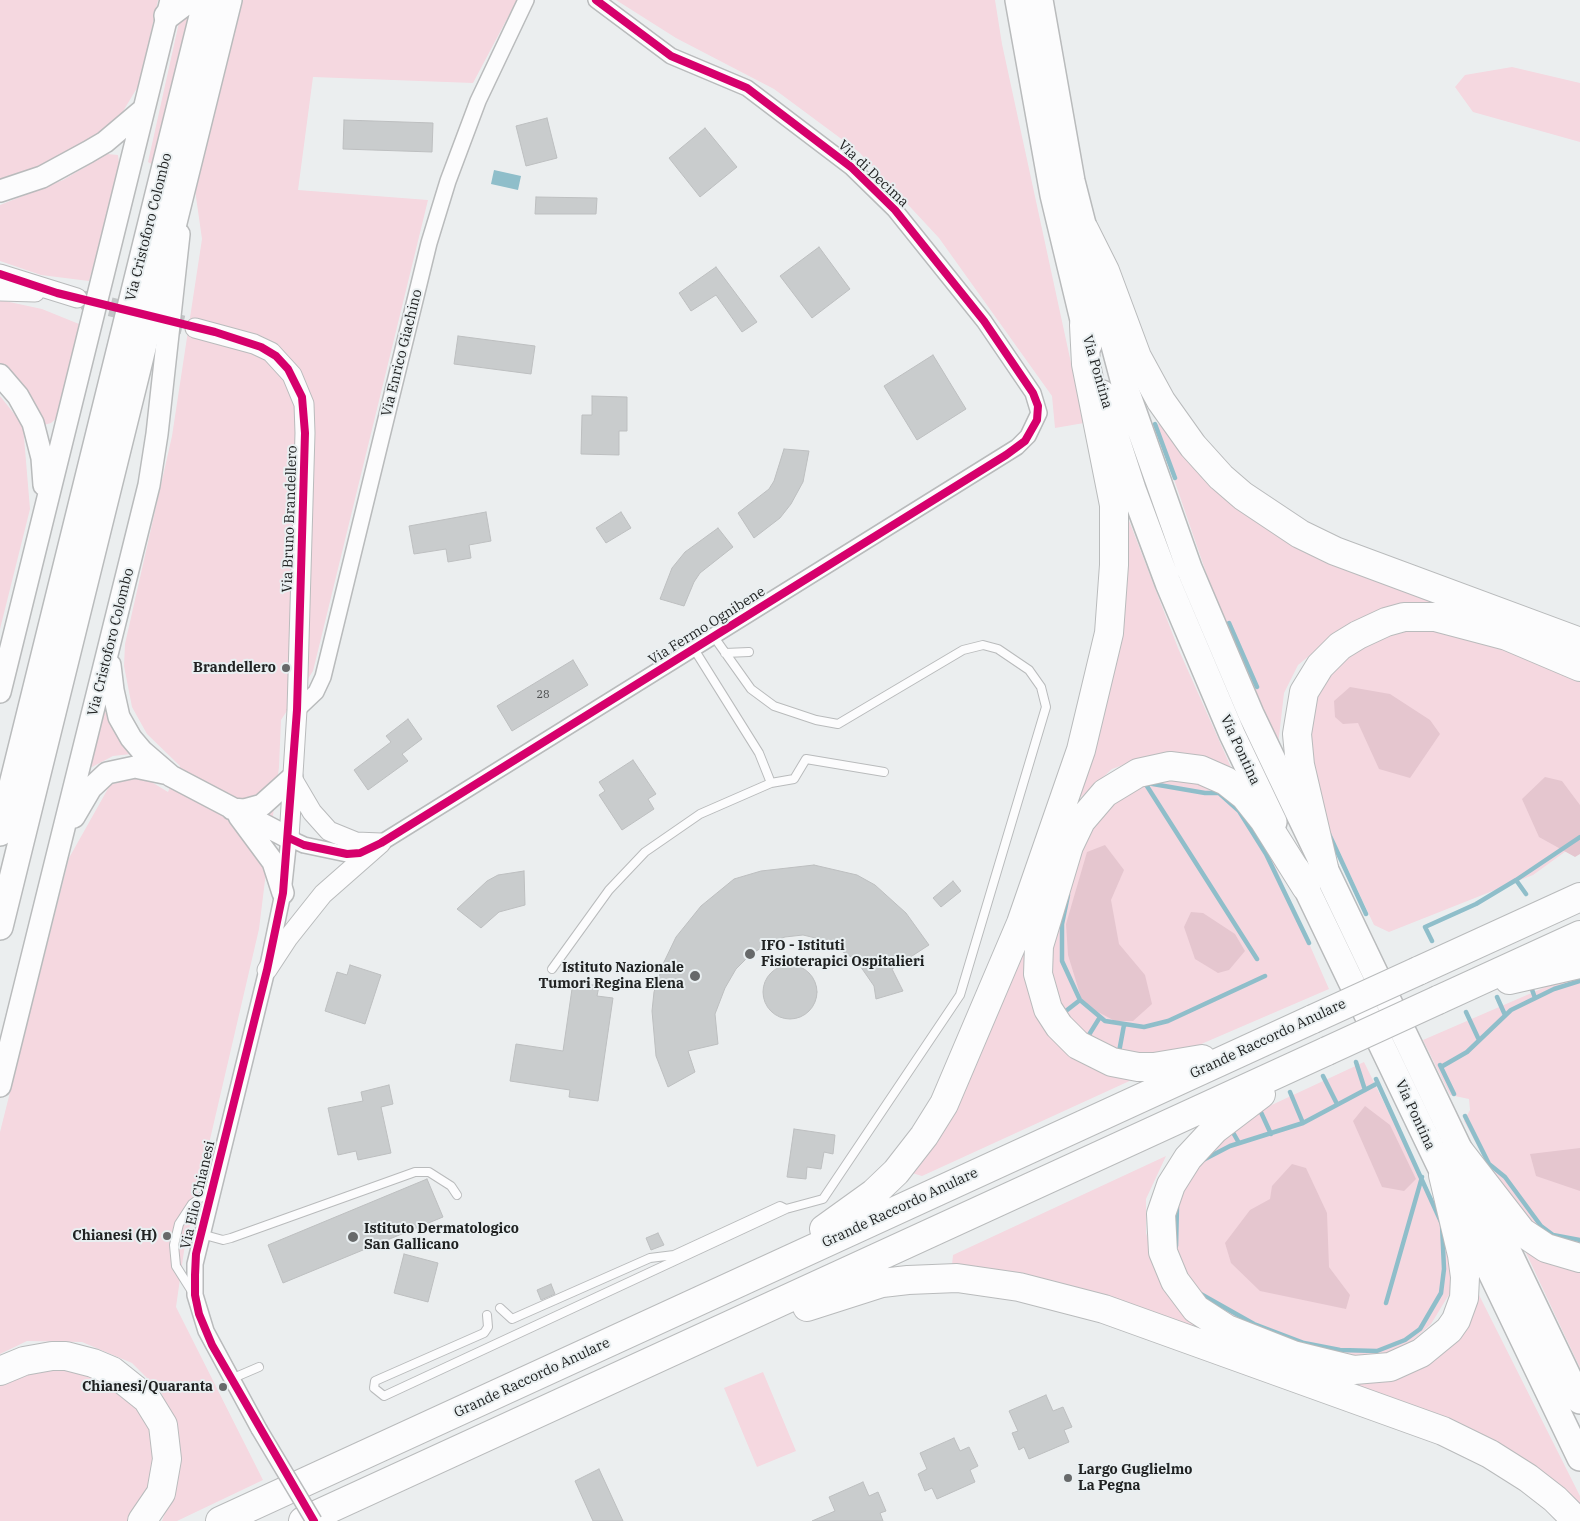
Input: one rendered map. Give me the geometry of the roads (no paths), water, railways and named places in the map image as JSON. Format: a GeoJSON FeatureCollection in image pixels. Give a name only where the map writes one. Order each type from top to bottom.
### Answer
{"type":"FeatureCollection","features":[{"type":"Feature","properties":{"kind":"highway"},"geometry":{"type":"LineString","coordinates":[[169,8],[188,0]]}},
{"type":"Feature","properties":{"kind":"highway","name":"Via Cristoforo Colombo"},"geometry":{"type":"LineString","coordinates":[[0,834],[206,0]]}},
{"type":"Feature","properties":{"kind":"highway","name":"Via Cristoforo Colombo"},"geometry":{"type":"LineString","coordinates":[[0,927],[228,0]]}},
{"type":"Feature","properties":{"kind":"highway","name":"Via Pontina"},"geometry":{"type":"LineString","coordinates":[[1018,0],[1053,195],[1084,326],[1115,436],[1168,584],[1232,734],[1315,878],[1460,1152],[1580,1402]]}},
{"type":"Feature","properties":{"kind":"highway","name":"Via Pontina"},"geometry":{"type":"LineString","coordinates":[[1040,0],[1067,154],[1084,229],[1125,387],[1188,568],[1251,714],[1315,878],[1443,1175],[1580,1458]]}},
{"type":"Feature","properties":{"kind":"highway"},"geometry":{"type":"LineString","coordinates":[[1084,229],[1105,271],[1138,357],[1161,401],[1193,446],[1221,478],[1243,496],[1300,534],[1334,551],[1580,642]]}},
{"type":"Feature","properties":{"kind":"highway"},"geometry":{"type":"LineString","coordinates":[[776,1266],[884,1184],[924,1136],[944,1104],[1020,923],[1081,750],[1109,633],[1114,565],[1114,506],[1086,364],[1084,326]]}},
{"type":"Feature","properties":{"kind":"highway"},"geometry":{"type":"LineString","coordinates":[[1315,878],[1296,734],[1304,692],[1320,666],[1340,646],[1386,622],[1404,617],[1435,617],[1507,636],[1580,667]]}},
{"type":"Feature","properties":{"kind":"highway"},"geometry":{"type":"LineString","coordinates":[[1274,1036],[1204,1059],[1161,1066],[1126,1065],[1093,1055],[1065,1033],[1054,1018],[1044,998],[1037,962],[1041,932],[1069,846],[1081,821],[1099,799],[1122,781],[1138,773],[1163,767],[1196,769],[1234,786],[1315,878]]}},
{"type":"Feature","properties":{"kind":"highway"},"geometry":{"type":"LineString","coordinates":[[1504,932],[1580,880]]}},
{"type":"Feature","properties":{"kind":"highway","name":"Grande Raccordo Anulare"},"geometry":{"type":"LineString","coordinates":[[220,1521],[1580,896]]}},
{"type":"Feature","properties":{"kind":"highway"},"geometry":{"type":"LineString","coordinates":[[303,1521],[1580,935]]}},
{"type":"Feature","properties":{"kind":"highway"},"geometry":{"type":"LineString","coordinates":[[1446,996],[1580,964]]}},
{"type":"Feature","properties":{"kind":"highway"},"geometry":{"type":"LineString","coordinates":[[1318,1055],[1215,1130],[1188,1158],[1171,1185],[1161,1214],[1163,1252],[1170,1272],[1180,1290],[1196,1309],[1227,1329],[1293,1355],[1333,1366],[1372,1370],[1408,1361],[1443,1337],[1456,1320],[1464,1298],[1462,1255],[1443,1175]]}},
{"type":"Feature","properties":{"kind":"highway"},"geometry":{"type":"LineString","coordinates":[[1460,1152],[1514,1223],[1527,1236],[1554,1252],[1580,1258]]}},
{"type":"Feature","properties":{"kind":"highway"},"geometry":{"type":"LineString","coordinates":[[680,1348],[882,1284],[908,1280],[948,1278],[992,1282],[1104,1310],[1139,1321],[1443,1431],[1490,1454],[1528,1478],[1577,1521]]}},
{"type":"Feature","properties":{"kind":"highway"},"geometry":{"type":"LineString","coordinates":[[0,1371],[24,1360],[66,1356],[93,1363],[112,1371],[147,1399],[163,1425],[167,1459],[161,1493],[142,1521]]}},
{"type":"Feature","properties":{"kind":"highway"},"geometry":{"type":"LineString","coordinates":[[349,1521],[464,1447]]}},
{"type":"Feature","properties":{"kind":"main road"},"geometry":{"type":"LineString","coordinates":[[0,692],[169,8]]}},
{"type":"Feature","properties":{"kind":"main road"},"geometry":{"type":"LineString","coordinates":[[0,191],[42,177],[88,152],[105,142],[144,109]]}},
{"type":"Feature","properties":{"kind":"main road","name":"Via Cristoforo Colombo"},"geometry":{"type":"LineString","coordinates":[[0,1086],[54,862],[140,527],[153,460],[176,270],[182,190]]}},
{"type":"Feature","properties":{"kind":"main road"},"geometry":{"type":"LineString","coordinates":[[0,375],[22,401],[36,431],[44,469],[44,510]]}},
{"type":"Feature","properties":{"kind":"main road"},"geometry":{"type":"LineString","coordinates":[[110,648],[112,690],[119,716],[136,745],[171,776],[288,838]]}},
{"type":"Feature","properties":{"kind":"main road"},"geometry":{"type":"LineString","coordinates":[[54,862],[85,796],[102,777],[120,769],[135,767],[171,776]]}},
{"type":"Feature","properties":{"kind":"main road"},"geometry":{"type":"LineString","coordinates":[[232,809],[244,810],[262,806],[292,778]]}},
{"type":"Feature","properties":{"kind":"main road"},"geometry":{"type":"LineString","coordinates":[[232,809],[267,852],[278,873],[283,893]]}},
{"type":"Feature","properties":{"kind":"street","name":"Via Enrico Giachino"},"geometry":{"type":"LineString","coordinates":[[296,710],[316,692],[322,677],[429,243],[446,188],[478,101],[526,0]]}},
{"type":"Feature","properties":{"kind":"street","name":"Via di Decima"},"geometry":{"type":"LineString","coordinates":[[596,0],[670,56],[747,88],[852,166],[896,210],[984,321],[1033,393],[1038,406],[1037,420]]}},
{"type":"Feature","properties":{"kind":"street"},"geometry":{"type":"LineString","coordinates":[[0,274],[77,298]]}},
{"type":"Feature","properties":{"kind":"street"},"geometry":{"type":"LineString","coordinates":[[0,290],[57,293]]}},
{"type":"Feature","properties":{"kind":"street","name":"Via Bruno Brandellero"},"geometry":{"type":"LineString","coordinates":[[195,328],[254,344],[270,352],[292,375],[302,397],[305,433],[296,710],[288,838]]}},
{"type":"Feature","properties":{"kind":"street","name":"Via Fermo Ognibene"},"geometry":{"type":"LineString","coordinates":[[288,838],[304,846],[347,854],[360,853],[381,843],[1017,447],[1028,436],[1037,420]]}},
{"type":"Feature","properties":{"kind":"street"},"geometry":{"type":"LineString","coordinates":[[292,778],[312,812],[329,832],[356,842],[381,843]]}},
{"type":"Feature","properties":{"kind":"street","name":"Via Elio Chianesi"},"geometry":{"type":"LineString","coordinates":[[288,838],[283,893],[267,970],[201,1234],[195,1264],[195,1296],[206,1331],[231,1379],[314,1521]]}},
{"type":"Feature","properties":{"kind":"street"},"geometry":{"type":"LineString","coordinates":[[267,970],[288,938],[323,894],[381,843]]}},
{"type":"Feature","properties":{"kind":"lane"},"geometry":{"type":"LineString","coordinates":[[487,1315],[488,1326],[484,1333],[375,1381],[374,1388],[384,1396],[786,1209],[822,1198],[960,995],[1046,707],[1041,687],[1029,670],[998,649],[983,645],[964,650],[838,724],[816,720],[774,706],[751,689],[714,637]]}},
{"type":"Feature","properties":{"kind":"lane"},"geometry":{"type":"LineString","coordinates":[[694,649],[759,753],[771,783]]}},
{"type":"Feature","properties":{"kind":"lane"},"geometry":{"type":"LineString","coordinates":[[725,653],[749,652]]}},
{"type":"Feature","properties":{"kind":"lane"},"geometry":{"type":"LineString","coordinates":[[552,969],[610,890],[645,852],[700,814],[771,783],[794,779],[806,759],[884,772]]}},
{"type":"Feature","properties":{"kind":"lane"},"geometry":{"type":"LineString","coordinates":[[201,1234],[223,1240],[415,1172],[429,1172],[451,1186],[457,1195]]}},
{"type":"Feature","properties":{"kind":"lane"},"geometry":{"type":"LineString","coordinates":[[195,1296],[176,1266],[173,1257],[174,1246],[180,1224],[192,1204],[212,1189]]}},
{"type":"Feature","properties":{"kind":"lane"},"geometry":{"type":"LineString","coordinates":[[500,1308],[512,1319],[521,1316],[650,1258],[674,1255],[780,1206],[786,1209]]}},
{"type":"Feature","properties":{"kind":"lane"},"geometry":{"type":"LineString","coordinates":[[231,1379],[259,1367]]}},
{"type":"Feature","properties":{"kind":"water"},"geometry":{"type":"Polygon","coordinates":[[[494,170],[521,176],[518,190],[491,184],[494,170]]]}},
{"type":"Feature","properties":{"kind":"waterway"},"geometry":{"type":"LineString","coordinates":[[1155,424],[1175,478]]}},
{"type":"Feature","properties":{"kind":"waterway"},"geometry":{"type":"LineString","coordinates":[[1229,623],[1257,687]]}},
{"type":"Feature","properties":{"kind":"waterway"},"geometry":{"type":"LineString","coordinates":[[1145,783],[1257,959]]}},
{"type":"Feature","properties":{"kind":"waterway"},"geometry":{"type":"LineString","coordinates":[[1147,783],[1205,793],[1219,793],[1239,811],[1266,854],[1309,943]]}},
{"type":"Feature","properties":{"kind":"waterway"},"geometry":{"type":"LineString","coordinates":[[1329,834],[1366,914]]}},
{"type":"Feature","properties":{"kind":"waterway"},"geometry":{"type":"LineString","coordinates":[[1432,941],[1425,927],[1476,904],[1580,837]]}},
{"type":"Feature","properties":{"kind":"waterway"},"geometry":{"type":"LineString","coordinates":[[1516,880],[1526,894]]}},
{"type":"Feature","properties":{"kind":"waterway"},"geometry":{"type":"LineString","coordinates":[[1068,895],[1062,924],[1062,961],[1080,1000],[1105,1021],[1144,1027],[1168,1021],[1265,976]]}},
{"type":"Feature","properties":{"kind":"waterway"},"geometry":{"type":"LineString","coordinates":[[1441,1067],[1467,1052],[1511,1010],[1554,989],[1580,981]]}},
{"type":"Feature","properties":{"kind":"waterway"},"geometry":{"type":"LineString","coordinates":[[1530,984],[1535,998]]}},
{"type":"Feature","properties":{"kind":"waterway"},"geometry":{"type":"LineString","coordinates":[[1497,997],[1505,1015]]}},
{"type":"Feature","properties":{"kind":"waterway"},"geometry":{"type":"LineString","coordinates":[[1062,1014],[1080,1000]]}},
{"type":"Feature","properties":{"kind":"waterway"},"geometry":{"type":"LineString","coordinates":[[1466,1012],[1479,1040]]}},
{"type":"Feature","properties":{"kind":"waterway"},"geometry":{"type":"LineString","coordinates":[[1087,1038],[1100,1017]]}},
{"type":"Feature","properties":{"kind":"waterway"},"geometry":{"type":"LineString","coordinates":[[1119,1052],[1124,1025]]}},
{"type":"Feature","properties":{"kind":"waterway"},"geometry":{"type":"LineString","coordinates":[[1356,1062],[1365,1090]]}},
{"type":"Feature","properties":{"kind":"waterway"},"geometry":{"type":"LineString","coordinates":[[1440,1065],[1454,1094]]}},
{"type":"Feature","properties":{"kind":"waterway"},"geometry":{"type":"LineString","coordinates":[[1323,1076],[1337,1104]]}},
{"type":"Feature","properties":{"kind":"waterway"},"geometry":{"type":"LineString","coordinates":[[1199,1293],[1254,1324],[1304,1343],[1340,1350],[1377,1351],[1405,1340],[1420,1329],[1441,1293],[1444,1269],[1442,1224],[1376,1079]]}},
{"type":"Feature","properties":{"kind":"waterway"},"geometry":{"type":"LineString","coordinates":[[1203,1160],[1230,1146],[1303,1123],[1378,1083]]}},
{"type":"Feature","properties":{"kind":"waterway"},"geometry":{"type":"LineString","coordinates":[[1290,1092],[1303,1123]]}},
{"type":"Feature","properties":{"kind":"waterway"},"geometry":{"type":"LineString","coordinates":[[1259,1108],[1271,1134]]}},
{"type":"Feature","properties":{"kind":"waterway"},"geometry":{"type":"LineString","coordinates":[[1465,1116],[1489,1164],[1505,1177],[1541,1226],[1553,1235],[1580,1240]]}},
{"type":"Feature","properties":{"kind":"waterway"},"geometry":{"type":"LineString","coordinates":[[1231,1129],[1239,1143]]}},
{"type":"Feature","properties":{"kind":"waterway"},"geometry":{"type":"LineString","coordinates":[[1386,1303],[1422,1177]]}},
{"type":"Feature","properties":{"kind":"waterway"},"geometry":{"type":"LineString","coordinates":[[1176,1246],[1177,1207]]}},
{"type":"Feature","properties":{"kind":"tunnel"},"geometry":{"type":"LineString","coordinates":[[83,300],[195,328]]}},
{"type":"Feature","properties":{"kind":"place","name":"Brandellero"},"geometry":{"type":"Point","coordinates":[286,668]}},
{"type":"Feature","properties":{"kind":"place","name":"IFO - Istituti Fisioterapici Ospitalieri"},"geometry":{"type":"Point","coordinates":[750,954]}},
{"type":"Feature","properties":{"kind":"place","name":"Istituto Nazionale Tumori Regina Elena"},"geometry":{"type":"Point","coordinates":[695,976]}},
{"type":"Feature","properties":{"kind":"place","name":"Chianesi (H)"},"geometry":{"type":"Point","coordinates":[167,1236]}},
{"type":"Feature","properties":{"kind":"place","name":"Istituto Dermatologico San Gallicano"},"geometry":{"type":"Point","coordinates":[353,1237]}},
{"type":"Feature","properties":{"kind":"place","name":"Chianesi/Quaranta"},"geometry":{"type":"Point","coordinates":[223,1387]}},
{"type":"Feature","properties":{"kind":"place","name":"Largo Guglielmo La Pegna"},"geometry":{"type":"Point","coordinates":[1068,1478]}}]}
